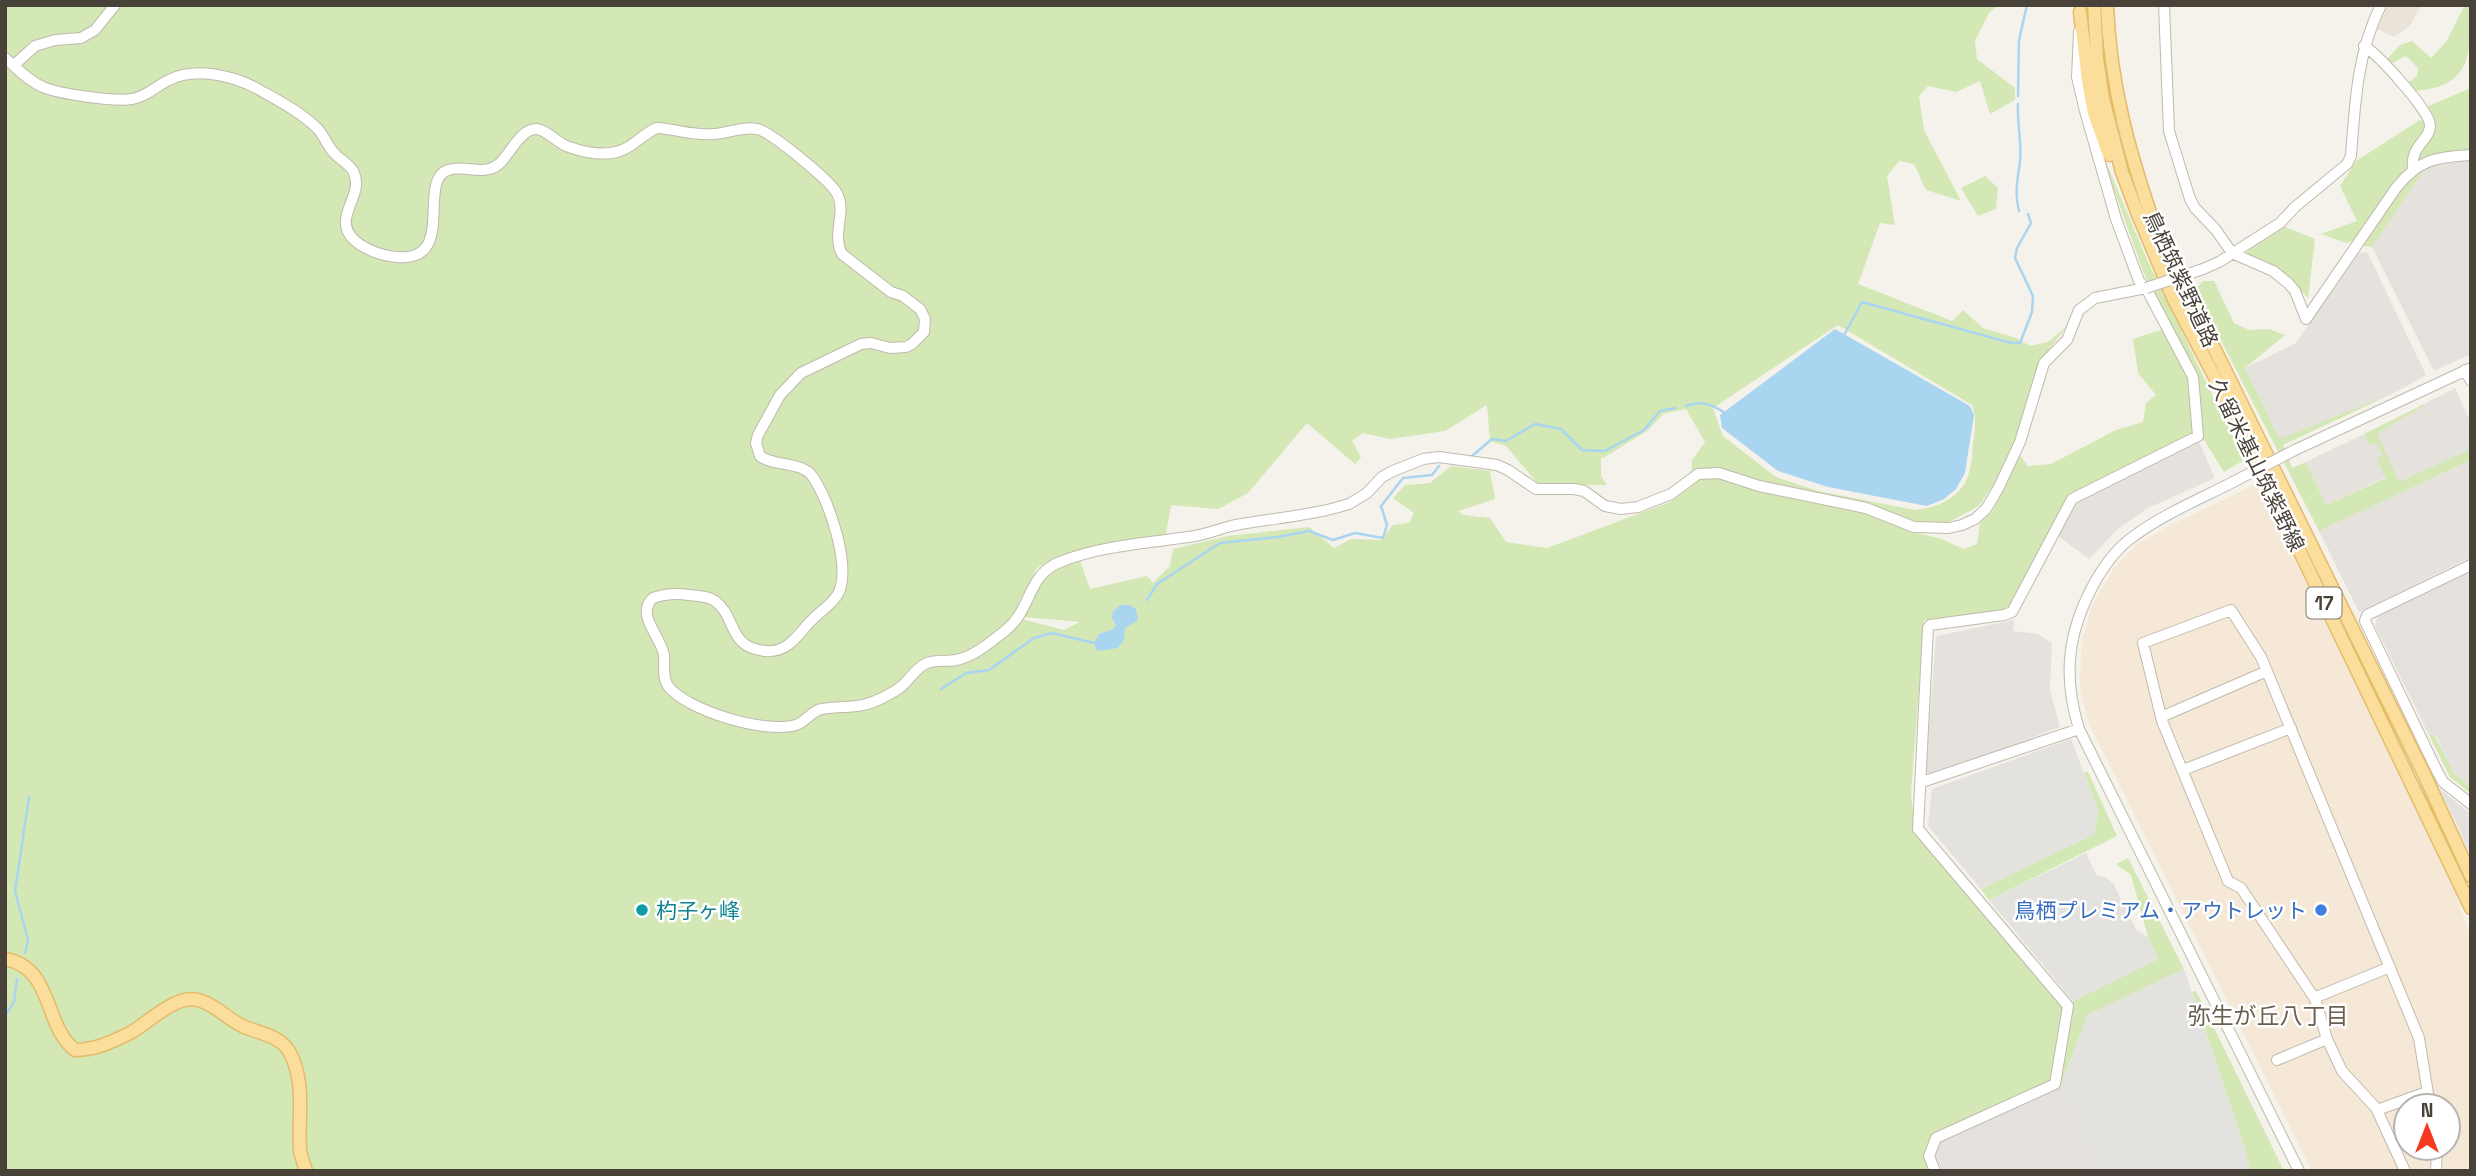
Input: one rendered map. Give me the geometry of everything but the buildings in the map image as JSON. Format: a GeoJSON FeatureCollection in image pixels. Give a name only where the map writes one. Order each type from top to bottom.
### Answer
{"type":"FeatureCollection","features":[{"type":"Feature","properties":{"kind":"main road","name":"久留米基山筑紫野線"},"geometry":{"type":"LineString","coordinates":[[2094,5],[2097,59],[2103,99],[2130,192],[2174,300],[2228,404],[2471,908]]}},
{"type":"Feature","properties":{"kind":"main road","name":"鳥栖筑紫野道路"},"geometry":{"type":"LineString","coordinates":[[2107,5],[2115,92],[2133,165],[2156,230],[2424,774],[2471,876]]}},
{"type":"Feature","properties":{"kind":"main road"},"geometry":{"type":"LineString","coordinates":[[2080,9],[2094,113],[2110,157],[2130,192]]}},
{"type":"Feature","properties":{"kind":"main road"},"geometry":{"type":"LineString","coordinates":[[5,959],[18,961],[37,977],[65,1043],[75,1050],[93,1050],[132,1032],[171,1006],[189,999],[202,1001],[232,1022],[272,1035],[283,1044],[295,1064],[302,1114],[300,1152],[306,1171]]}},
{"type":"Feature","properties":{"kind":"street"},"geometry":{"type":"LineString","coordinates":[[115,5],[95,30],[81,38],[55,40],[35,46],[10,62],[31,81],[45,88],[113,100],[145,95],[181,75],[222,76],[253,87],[305,118],[319,131],[335,155],[354,171],[357,181],[346,218],[347,229],[354,240],[374,252],[396,257],[418,253],[431,238],[436,184],[440,175],[446,170],[454,169],[491,169],[500,163],[524,134],[539,129],[567,147],[603,154],[618,153],[657,128],[697,134],[761,129],[772,135],[837,192],[837,238],[842,254],[891,292],[903,296],[920,309],[925,319],[924,332],[912,344],[898,348],[861,344],[802,373],[780,395],[758,435],[756,450],[760,456],[773,463],[804,469],[813,477],[841,552],[839,592],[791,644],[780,650],[769,651],[748,646],[741,641],[720,606],[706,597],[662,594],[653,597],[646,608],[650,625],[663,646],[665,681],[668,687],[682,698],[719,715],[765,726],[795,725],[805,721],[817,710],[862,706],[901,687],[926,663],[964,658],[1008,628],[1023,609],[1037,577],[1043,570],[1058,562],[1149,541],[1194,536],[1230,526],[1267,522],[1342,506],[1367,493],[1393,471],[1423,459],[1439,457],[1497,465],[1536,489],[1584,491],[1605,506],[1621,509],[1638,507],[1671,494],[1698,474],[1719,473],[1769,488],[1866,508],[1914,527],[1949,528],[1962,525],[1975,519],[1986,509],[1998,489],[2020,442],[2044,363],[2067,340],[2079,310],[2095,298],[2146,288],[2203,269],[2280,223],[2347,164],[2351,156],[2355,97],[2364,46],[2381,5]]}},
{"type":"Feature","properties":{"kind":"street"},"geometry":{"type":"LineString","coordinates":[[2164,5],[2166,106],[2170,138],[2195,208],[2216,230],[2232,253],[2273,271],[2288,283],[2295,291],[2306,319],[2396,188],[2413,168],[2428,160],[2471,155]]}},
{"type":"Feature","properties":{"kind":"street"},"geometry":{"type":"LineString","coordinates":[[1935,1171],[1929,1156],[1937,1138],[2055,1084],[2068,1006],[1918,829],[1928,628],[1930,625],[2012,612],[2072,499],[2198,436],[2193,377],[2146,288],[2139,281],[2116,219],[2080,88],[2077,57],[2080,9]]}},
{"type":"Feature","properties":{"kind":"street"},"geometry":{"type":"LineString","coordinates":[[2364,46],[2373,51],[2394,73],[2430,121],[2429,131],[2412,155],[2413,168]]}},
{"type":"Feature","properties":{"kind":"street"},"geometry":{"type":"LineString","coordinates":[[2299,1171],[2079,729],[2068,678],[2072,638],[2083,604],[2106,562],[2129,540],[2166,516],[2295,450],[2468,369],[2471,382]]}},
{"type":"Feature","properties":{"kind":"street"},"geometry":{"type":"LineString","coordinates":[[2471,565],[2367,615],[2365,621],[2443,782],[2471,804]]}},
{"type":"Feature","properties":{"kind":"street"},"geometry":{"type":"LineString","coordinates":[[2404,1171],[2377,1110],[2342,1071],[2327,1039],[2314,998],[2241,888],[2228,881],[2161,717],[2143,643],[2231,610],[2262,657],[2419,1038],[2427,1092]]}},
{"type":"Feature","properties":{"kind":"street"},"geometry":{"type":"LineString","coordinates":[[2161,717],[2267,671]]}},
{"type":"Feature","properties":{"kind":"street"},"geometry":{"type":"LineString","coordinates":[[2183,770],[2291,728]]}},
{"type":"Feature","properties":{"kind":"street"},"geometry":{"type":"LineString","coordinates":[[1922,782],[2079,729]]}},
{"type":"Feature","properties":{"kind":"street"},"geometry":{"type":"LineString","coordinates":[[2314,998],[2390,967]]}},
{"type":"Feature","properties":{"kind":"street"},"geometry":{"type":"LineString","coordinates":[[2277,1060],[2327,1039]]}},
{"type":"Feature","properties":{"kind":"street"},"geometry":{"type":"LineString","coordinates":[[2377,1110],[2392,1105]]}},
{"type":"Feature","properties":{"kind":"shaded area"},"geometry":{"type":"Polygon","coordinates":[[[2388,5],[2421,5],[2410,26],[2394,37],[2377,29],[2388,5]]]}},
{"type":"Feature","properties":{"kind":"shaded area"},"geometry":{"type":"Polygon","coordinates":[[[2471,160],[2471,354],[2434,371],[2372,247],[2423,171],[2445,162],[2471,160]]]}},
{"type":"Feature","properties":{"kind":"shaded area"},"geometry":{"type":"Polygon","coordinates":[[[2367,252],[2426,375],[2396,392],[2279,440],[2245,368],[2296,343],[2359,253],[2367,252]]]}},
{"type":"Feature","properties":{"kind":"shaded area"},"geometry":{"type":"Polygon","coordinates":[[[2455,388],[2471,423],[2471,449],[2399,483],[2376,433],[2455,388]]]}},
{"type":"Feature","properties":{"kind":"shaded area"},"geometry":{"type":"Polygon","coordinates":[[[2364,434],[2370,446],[2376,443],[2383,456],[2378,460],[2386,477],[2326,505],[2306,462],[2364,434]]]}},
{"type":"Feature","properties":{"kind":"shaded area"},"geometry":{"type":"Polygon","coordinates":[[[2198,440],[2215,478],[2148,508],[2118,529],[2089,559],[2058,536],[2075,502],[2198,440]]]}},
{"type":"Feature","properties":{"kind":"shaded area"},"geometry":{"type":"Polygon","coordinates":[[[2471,460],[2471,557],[2359,612],[2319,531],[2471,460]]]}},
{"type":"Feature","properties":{"kind":"shaded area","name":"鳥栖プレミアム・アウトレット"},"geometry":{"type":"Polygon","coordinates":[[[2258,483],[2455,892],[2470,935],[2471,1171],[2312,1171],[2090,726],[2081,695],[2082,641],[2091,608],[2114,568],[2136,545],[2258,483]]]}},
{"type":"Feature","properties":{"kind":"shaded area"},"geometry":{"type":"Polygon","coordinates":[[[2471,572],[2471,788],[2455,774],[2435,735],[2429,735],[2375,626],[2378,616],[2471,572]]]}},
{"type":"Feature","properties":{"kind":"shaded area"},"geometry":{"type":"Polygon","coordinates":[[[2014,620],[2013,631],[2038,634],[2052,643],[2050,690],[2060,727],[1932,775],[1926,771],[1936,636],[2014,620]]]}},
{"type":"Feature","properties":{"kind":"shaded area"},"geometry":{"type":"Polygon","coordinates":[[[2071,739],[2098,810],[2094,834],[1981,889],[1928,826],[1932,789],[2071,739]]]}},
{"type":"Feature","properties":{"kind":"shaded area"},"geometry":{"type":"Polygon","coordinates":[[[2439,788],[2471,814],[2471,856],[2458,827],[2439,788]]]}},
{"type":"Feature","properties":{"kind":"shaded area"},"geometry":{"type":"Polygon","coordinates":[[[2086,853],[2097,876],[2105,877],[2113,883],[2137,931],[2148,937],[2158,959],[2073,1001],[1989,900],[2086,853]]]}},
{"type":"Feature","properties":{"kind":"shaded area"},"geometry":{"type":"Polygon","coordinates":[[[2184,969],[2250,1171],[2096,1171],[2058,1093],[2088,1015],[2184,969]]]}},
{"type":"Feature","properties":{"kind":"shaded area"},"geometry":{"type":"Polygon","coordinates":[[[2057,1089],[2096,1171],[1942,1171],[1935,1154],[1941,1139],[2057,1089]]]}},
{"type":"Feature","properties":{"kind":"green space"},"geometry":{"type":"Polygon","coordinates":[[[5,5],[1998,5],[1989,13],[1975,41],[1977,59],[2015,88],[2015,100],[1990,114],[1980,81],[1956,92],[1928,86],[1919,96],[1924,130],[1961,201],[1926,190],[1914,164],[1899,161],[1887,176],[1895,225],[1880,223],[1858,284],[1952,321],[1963,310],[1983,328],[2016,338],[2030,346],[2048,342],[2067,326],[2041,360],[2012,457],[1979,506],[1949,522],[1916,523],[1916,533],[1942,539],[1963,549],[1977,544],[1980,523],[1992,512],[2020,455],[2028,466],[2051,464],[2116,430],[2143,422],[2146,403],[2156,395],[2138,373],[2133,339],[2170,327],[2143,271],[2095,136],[2148,262],[2244,460],[2224,472],[2199,432],[2067,496],[2009,612],[1924,620],[1911,794],[1915,832],[2064,1006],[2053,1080],[1934,1134],[1932,1171],[5,1171],[5,5]],[[1838,325],[1713,408],[1723,436],[1776,477],[1818,491],[1915,510],[1931,507],[1954,496],[1964,484],[1972,460],[1975,415],[1972,405],[1838,325]],[[1487,405],[1445,431],[1390,439],[1363,433],[1352,441],[1361,457],[1355,464],[1307,423],[1248,493],[1218,509],[1171,505],[1166,534],[1061,556],[1037,568],[1018,604],[1022,619],[1064,630],[1080,622],[1024,617],[1045,574],[1080,561],[1090,589],[1147,576],[1153,583],[1170,566],[1173,549],[1228,536],[1309,527],[1334,548],[1351,539],[1381,540],[1393,525],[1409,523],[1414,513],[1393,498],[1405,485],[1430,483],[1451,466],[1490,471],[1495,499],[1458,511],[1463,515],[1490,518],[1506,542],[1547,548],[1670,502],[1691,487],[1692,460],[1705,442],[1686,409],[1663,414],[1647,431],[1601,458],[1601,476],[1607,485],[1539,485],[1506,446],[1490,441],[1487,405]]]}},
{"type":"Feature","properties":{"kind":"green space"},"geometry":{"type":"Polygon","coordinates":[[[2465,5],[2471,5],[2471,23],[2464,65],[2447,83],[2413,91],[2406,84],[2417,76],[2418,68],[2406,56],[2391,64],[2386,60],[2400,45],[2412,41],[2431,58],[2446,42],[2465,5]]]}},
{"type":"Feature","properties":{"kind":"green space"},"geometry":{"type":"Polygon","coordinates":[[[2471,88],[2471,160],[2445,162],[2423,171],[2372,247],[2361,246],[2358,239],[2346,243],[2321,234],[2357,221],[2340,186],[2356,161],[2420,120],[2434,128],[2424,108],[2471,88]]]}},
{"type":"Feature","properties":{"kind":"green space"},"geometry":{"type":"Polygon","coordinates":[[[1985,176],[1998,188],[1996,209],[1978,216],[1961,188],[1985,176]]]}},
{"type":"Feature","properties":{"kind":"green space"},"geometry":{"type":"Polygon","coordinates":[[[2283,226],[2315,239],[2308,298],[2286,275],[2244,254],[2283,226]]]}},
{"type":"Feature","properties":{"kind":"green space"},"geometry":{"type":"Polygon","coordinates":[[[2203,281],[2214,281],[2234,323],[2249,330],[2269,329],[2285,335],[2245,368],[2279,439],[2396,392],[2283,445],[2292,468],[2306,462],[2326,505],[2386,478],[2377,459],[2383,456],[2376,443],[2370,446],[2364,434],[2424,404],[2377,433],[2399,482],[2471,449],[2471,460],[2319,531],[2195,290],[2203,281]]]}},
{"type":"Feature","properties":{"kind":"green space"},"geometry":{"type":"Polygon","coordinates":[[[2429,735],[2434,735],[2455,774],[2471,788],[2471,794],[2450,777],[2429,735]]]}},
{"type":"Feature","properties":{"kind":"green space"},"geometry":{"type":"Polygon","coordinates":[[[2084,772],[2088,772],[2117,836],[1989,900],[1981,889],[2094,834],[2098,810],[2084,772]]]}},
{"type":"Feature","properties":{"kind":"green space"},"geometry":{"type":"Polygon","coordinates":[[[2128,858],[2184,969],[2088,1015],[2058,1093],[2073,1001],[2158,959],[2148,937],[2131,875],[2116,864],[2128,858]]]}},
{"type":"Feature","properties":{"kind":"green space"},"geometry":{"type":"Polygon","coordinates":[[[2196,991],[2284,1171],[2250,1171],[2192,992],[2196,991]]]}},
{"type":"Feature","properties":{"kind":"water"},"geometry":{"type":"Polygon","coordinates":[[[1835,329],[1970,406],[1974,415],[1965,473],[1956,489],[1944,499],[1927,506],[1828,487],[1778,471],[1722,428],[1720,415],[1835,329]]]}},
{"type":"Feature","properties":{"kind":"water"},"geometry":{"type":"Polygon","coordinates":[[[1121,605],[1130,605],[1136,609],[1138,620],[1125,628],[1124,640],[1118,648],[1097,651],[1094,643],[1099,634],[1113,629],[1116,625],[1112,618],[1113,611],[1121,605]]]}},
{"type":"Feature","properties":{"kind":"waterway"},"geometry":{"type":"LineString","coordinates":[[2018,96],[2019,40],[2027,5]]}},
{"type":"Feature","properties":{"kind":"waterway"},"geometry":{"type":"LineString","coordinates":[[2018,104],[2019,211]]}},
{"type":"Feature","properties":{"kind":"waterway"},"geometry":{"type":"LineString","coordinates":[[1843,337],[1862,302],[2011,343],[2020,343],[2032,312],[2033,296],[2015,258],[2017,248],[2031,223],[2028,214]]}},
{"type":"Feature","properties":{"kind":"waterway"},"geometry":{"type":"LineString","coordinates":[[1686,406],[1707,404],[1725,413]]}},
{"type":"Feature","properties":{"kind":"waterway"},"geometry":{"type":"LineString","coordinates":[[1472,456],[1492,439],[1506,441],[1535,424],[1561,429],[1582,450],[1605,451],[1644,430],[1660,411],[1676,408]]}},
{"type":"Feature","properties":{"kind":"waterway"},"geometry":{"type":"LineString","coordinates":[[1147,600],[1157,584],[1220,543],[1309,531],[1333,540],[1355,533],[1383,538],[1387,525],[1381,506],[1403,478],[1432,475],[1439,466]]}},
{"type":"Feature","properties":{"kind":"waterway"},"geometry":{"type":"LineString","coordinates":[[941,689],[966,673],[989,670],[1034,638],[1052,633],[1094,643]]}},
{"type":"Feature","properties":{"kind":"waterway"},"geometry":{"type":"LineString","coordinates":[[25,953],[28,940],[15,891],[29,797]]}},
{"type":"Feature","properties":{"kind":"waterway"},"geometry":{"type":"LineString","coordinates":[[5,1016],[14,1002],[17,979]]}},
{"type":"Feature","properties":{"kind":"place","name":"杓子ヶ峰"},"geometry":{"type":"Point","coordinates":[642,910]}},
{"type":"Feature","properties":{"kind":"place","name":"鳥栖プレミアム・アウトレット"},"geometry":{"type":"Point","coordinates":[2321,910]}},
{"type":"Feature","properties":{"kind":"district","name":"弥生が丘八丁目"},"geometry":{"type":"Point","coordinates":[2268,1016]}}]}
